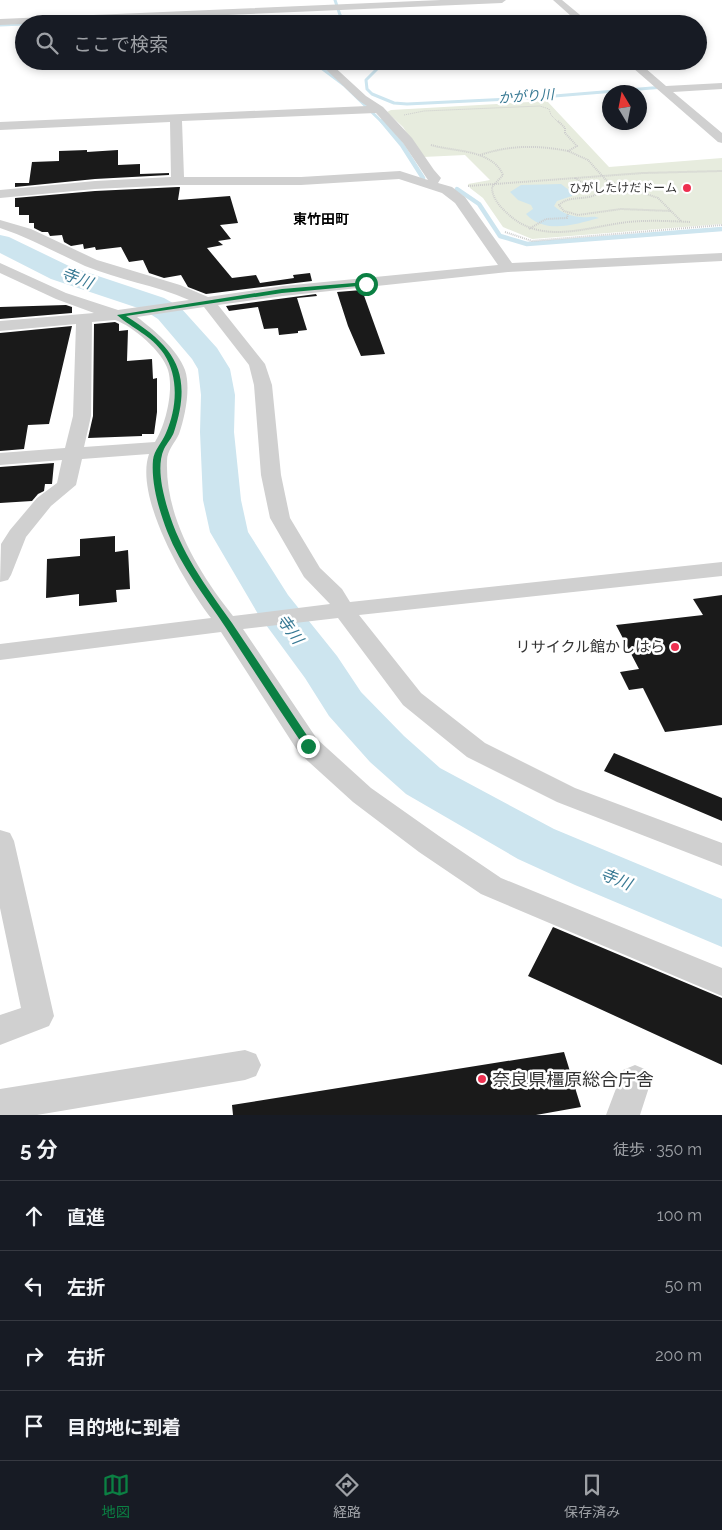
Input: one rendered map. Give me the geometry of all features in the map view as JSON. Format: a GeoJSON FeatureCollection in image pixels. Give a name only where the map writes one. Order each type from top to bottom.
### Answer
{"type":"FeatureCollection","features":[{"type":"Feature","properties":{"kind":"street"},"geometry":{"type":"LineString","coordinates":[[232,0],[241,13]]}},
{"type":"Feature","properties":{"kind":"street"},"geometry":{"type":"LineString","coordinates":[[187,15],[502,0]]}},
{"type":"Feature","properties":{"kind":"street"},"geometry":{"type":"LineString","coordinates":[[558,0],[576,15]]}},
{"type":"Feature","properties":{"kind":"street"},"geometry":{"type":"LineString","coordinates":[[0,22],[15,21]]}},
{"type":"Feature","properties":{"kind":"street"},"geometry":{"type":"LineString","coordinates":[[332,70],[362,98],[379,109],[408,140],[435,178],[431,184]]}},
{"type":"Feature","properties":{"kind":"street"},"geometry":{"type":"LineString","coordinates":[[641,70],[722,139]]}},
{"type":"Feature","properties":{"kind":"street"},"geometry":{"type":"LineString","coordinates":[[663,89],[722,86]]}},
{"type":"Feature","properties":{"kind":"street"},"geometry":{"type":"LineString","coordinates":[[0,126],[379,109]]}},
{"type":"Feature","properties":{"kind":"street"},"geometry":{"type":"LineString","coordinates":[[176,119],[178,181]]}},
{"type":"Feature","properties":{"kind":"street"},"geometry":{"type":"LineString","coordinates":[[0,194],[95,185],[178,181],[301,181],[400,175],[447,190],[460,200],[508,268]]}},
{"type":"Feature","properties":{"kind":"street"},"geometry":{"type":"LineString","coordinates":[[0,224],[26,232],[92,263],[169,286],[205,304],[257,364],[263,385],[271,474],[280,518],[312,572],[334,594],[337,610],[412,698],[476,750],[566,795],[722,855]]}},
{"type":"Feature","properties":{"kind":"street"},"geometry":{"type":"LineString","coordinates":[[0,326],[125,315],[282,291],[508,268],[722,257]]}},
{"type":"Feature","properties":{"kind":"street"},"geometry":{"type":"LineString","coordinates":[[0,267],[61,296],[125,315],[149,334],[166,352],[177,371],[178,403],[169,435],[161,447],[157,459],[158,485],[170,530],[192,573],[231,623],[308,746],[362,795],[491,886],[722,982]]}},
{"type":"Feature","properties":{"kind":"street"},"geometry":{"type":"LineString","coordinates":[[0,575],[11,544],[17,534],[44,502],[66,485],[82,416],[84,319]]}},
{"type":"Feature","properties":{"kind":"street"},"geometry":{"type":"LineString","coordinates":[[0,459],[161,447]]}},
{"type":"Feature","properties":{"kind":"street"},"geometry":{"type":"LineString","coordinates":[[0,652],[337,610],[722,569]]}},
{"type":"Feature","properties":{"kind":"street"},"geometry":{"type":"LineString","coordinates":[[0,841],[38,1016],[0,1030]]}},
{"type":"Feature","properties":{"kind":"street"},"geometry":{"type":"LineString","coordinates":[[0,1105],[245,1065]]}},
{"type":"Feature","properties":{"kind":"street"},"geometry":{"type":"LineString","coordinates":[[622,1115],[635,1081]]}},
{"type":"Feature","properties":{"kind":"path"},"geometry":{"type":"LineString","coordinates":[[408,118],[403,115],[413,112],[442,112],[472,108],[540,106],[549,109],[549,113],[562,124],[565,128],[565,133],[577,146],[568,151]]}},
{"type":"Feature","properties":{"kind":"path"},"geometry":{"type":"LineString","coordinates":[[429,144],[479,155],[497,163],[503,175],[492,187],[492,194],[508,216],[528,229],[552,234],[631,222],[690,222]]}},
{"type":"Feature","properties":{"kind":"path"},"geometry":{"type":"LineString","coordinates":[[479,155],[505,146],[526,144],[568,151],[588,160],[606,180],[658,198],[681,221]]}},
{"type":"Feature","properties":{"kind":"path"},"geometry":{"type":"LineString","coordinates":[[468,190],[462,186],[602,175],[722,171]]}},
{"type":"Feature","properties":{"kind":"path"},"geometry":{"type":"LineString","coordinates":[[574,177],[599,192],[595,196],[564,200],[559,205],[561,210],[568,214],[583,215],[622,209],[652,212],[672,211]]}},
{"type":"Feature","properties":{"kind":"path"},"geometry":{"type":"LineString","coordinates":[[528,229],[546,219],[567,218],[568,214]]}},
{"type":"Feature","properties":{"kind":"path"},"geometry":{"type":"LineString","coordinates":[[500,228],[513,235],[532,240],[722,225]]}},
{"type":"Feature","properties":{"kind":"shaded area"},"geometry":{"type":"Polygon","coordinates":[[[547,101],[609,167],[722,158],[722,224],[532,239],[503,227],[483,198],[470,188],[468,184],[490,180],[465,155],[423,157],[403,127],[387,112],[391,110],[547,101]]]}},
{"type":"Feature","properties":{"kind":"water"},"geometry":{"type":"Polygon","coordinates":[[[561,184],[573,193],[572,196],[557,201],[554,206],[560,211],[578,217],[599,218],[571,225],[551,226],[542,224],[526,214],[533,209],[531,205],[518,200],[510,192],[521,185],[561,184]]]}},
{"type":"Feature","properties":{"kind":"building"},"geometry":{"type":"Polygon","coordinates":[[[87,150],[87,152],[118,150],[118,165],[140,164],[140,174],[169,173],[169,175],[95,179],[15,187],[15,183],[29,183],[32,162],[59,161],[59,151],[87,150]]]}},
{"type":"Feature","properties":{"kind":"building"},"geometry":{"type":"Polygon","coordinates":[[[180,187],[178,200],[230,196],[238,223],[220,225],[231,239],[218,241],[223,245],[207,248],[232,278],[256,275],[260,283],[294,278],[293,275],[310,273],[312,281],[206,294],[188,287],[181,275],[164,278],[149,273],[143,260],[129,262],[121,247],[96,250],[95,247],[84,249],[83,244],[71,246],[64,242],[62,235],[50,236],[48,232],[42,232],[34,228],[34,223],[29,223],[29,215],[19,215],[19,207],[15,207],[15,198],[95,191],[180,187]]]}},
{"type":"Feature","properties":{"kind":"building"},"geometry":{"type":"Polygon","coordinates":[[[362,290],[385,354],[361,356],[348,326],[337,292],[362,290]]]}},
{"type":"Feature","properties":{"kind":"building"},"geometry":{"type":"Polygon","coordinates":[[[316,294],[317,296],[297,298],[307,330],[298,331],[298,333],[279,335],[278,328],[264,329],[258,307],[229,311],[226,306],[316,294]]]}},
{"type":"Feature","properties":{"kind":"building"},"geometry":{"type":"Polygon","coordinates":[[[66,305],[72,307],[72,313],[0,319],[0,307],[66,305]]]}},
{"type":"Feature","properties":{"kind":"building"},"geometry":{"type":"Polygon","coordinates":[[[115,322],[119,324],[119,331],[128,330],[127,361],[152,359],[153,379],[157,378],[157,412],[154,434],[88,438],[93,416],[94,324],[115,322]]]}},
{"type":"Feature","properties":{"kind":"building"},"geometry":{"type":"Polygon","coordinates":[[[72,326],[49,424],[28,425],[24,449],[0,451],[0,333],[72,326]]]}},
{"type":"Feature","properties":{"kind":"building"},"geometry":{"type":"Polygon","coordinates":[[[54,463],[52,484],[45,484],[44,491],[38,494],[32,501],[0,503],[0,467],[54,463]]]}},
{"type":"Feature","properties":{"kind":"building"},"geometry":{"type":"Polygon","coordinates":[[[115,536],[115,552],[128,550],[130,589],[116,590],[117,602],[79,606],[79,594],[46,598],[47,559],[80,556],[80,539],[115,536]]]}},
{"type":"Feature","properties":{"kind":"building","name":"リサイクル館かしはら"},"geometry":{"type":"Polygon","coordinates":[[[722,595],[722,725],[665,732],[643,688],[629,690],[620,672],[639,669],[616,625],[703,615],[693,599],[722,595]]]}},
{"type":"Feature","properties":{"kind":"building"},"geometry":{"type":"Polygon","coordinates":[[[614,753],[722,798],[722,821],[604,771],[614,753]]]}},
{"type":"Feature","properties":{"kind":"building"},"geometry":{"type":"Polygon","coordinates":[[[553,927],[722,998],[722,1065],[528,976],[553,927]]]}},
{"type":"Feature","properties":{"kind":"building","name":"奈良県橿原総合庁舎"},"geometry":{"type":"Polygon","coordinates":[[[564,1052],[581,1107],[536,1115],[233,1115],[232,1105],[564,1052]]]}},
{"type":"Feature","properties":{"kind":"waterway","name":"かがり川"},"geometry":{"type":"LineString","coordinates":[[335,0],[340,15]]}},
{"type":"Feature","properties":{"kind":"waterway"},"geometry":{"type":"LineString","coordinates":[[0,25],[15,24]]}},
{"type":"Feature","properties":{"kind":"waterway"},"geometry":{"type":"LineString","coordinates":[[324,70],[344,85],[383,123]]}},
{"type":"Feature","properties":{"kind":"waterway","name":"かがり川"},"geometry":{"type":"LineString","coordinates":[[376,70],[366,80],[367,89],[372,94],[394,103],[407,104],[530,98],[664,87]]}},
{"type":"Feature","properties":{"kind":"waterway"},"geometry":{"type":"LineString","coordinates":[[382,121],[402,145],[423,178]]}},
{"type":"Feature","properties":{"kind":"waterway"},"geometry":{"type":"LineString","coordinates":[[457,189],[479,204],[500,236],[527,244],[722,229]]}},
{"type":"Feature","properties":{"kind":"waterway","name":"寺川"},"geometry":{"type":"LineString","coordinates":[[0,243],[61,273],[154,304],[169,313],[206,355],[214,369],[218,395],[217,432],[222,500],[229,532],[273,604],[321,667],[345,704],[387,749],[423,781],[536,844],[722,923]]}},
{"type":"Feature","properties":{"kind":"place","name":"ひがしたけだドーム"},"geometry":{"type":"Point","coordinates":[687,188]}},
{"type":"Feature","properties":{"kind":"place","name":"リサイクル館かしはら"},"geometry":{"type":"Point","coordinates":[675,647]}},
{"type":"Feature","properties":{"kind":"place","name":"奈良県橿原総合庁舎"},"geometry":{"type":"Point","coordinates":[482,1079]}},
{"type":"Feature","properties":{"kind":"district","name":"東竹田町"},"geometry":{"type":"Point","coordinates":[321,219]}},
{"type":"Feature","properties":{"kind":"route"},"geometry":{"type":"LineString","coordinates":[[308,746],[227,623],[209,600],[192,573],[170,530],[158,485],[157,459],[161,447],[169,435],[178,403],[177,371],[166,352],[149,334],[120,315],[201,305],[282,291],[366,284]]}}]}
